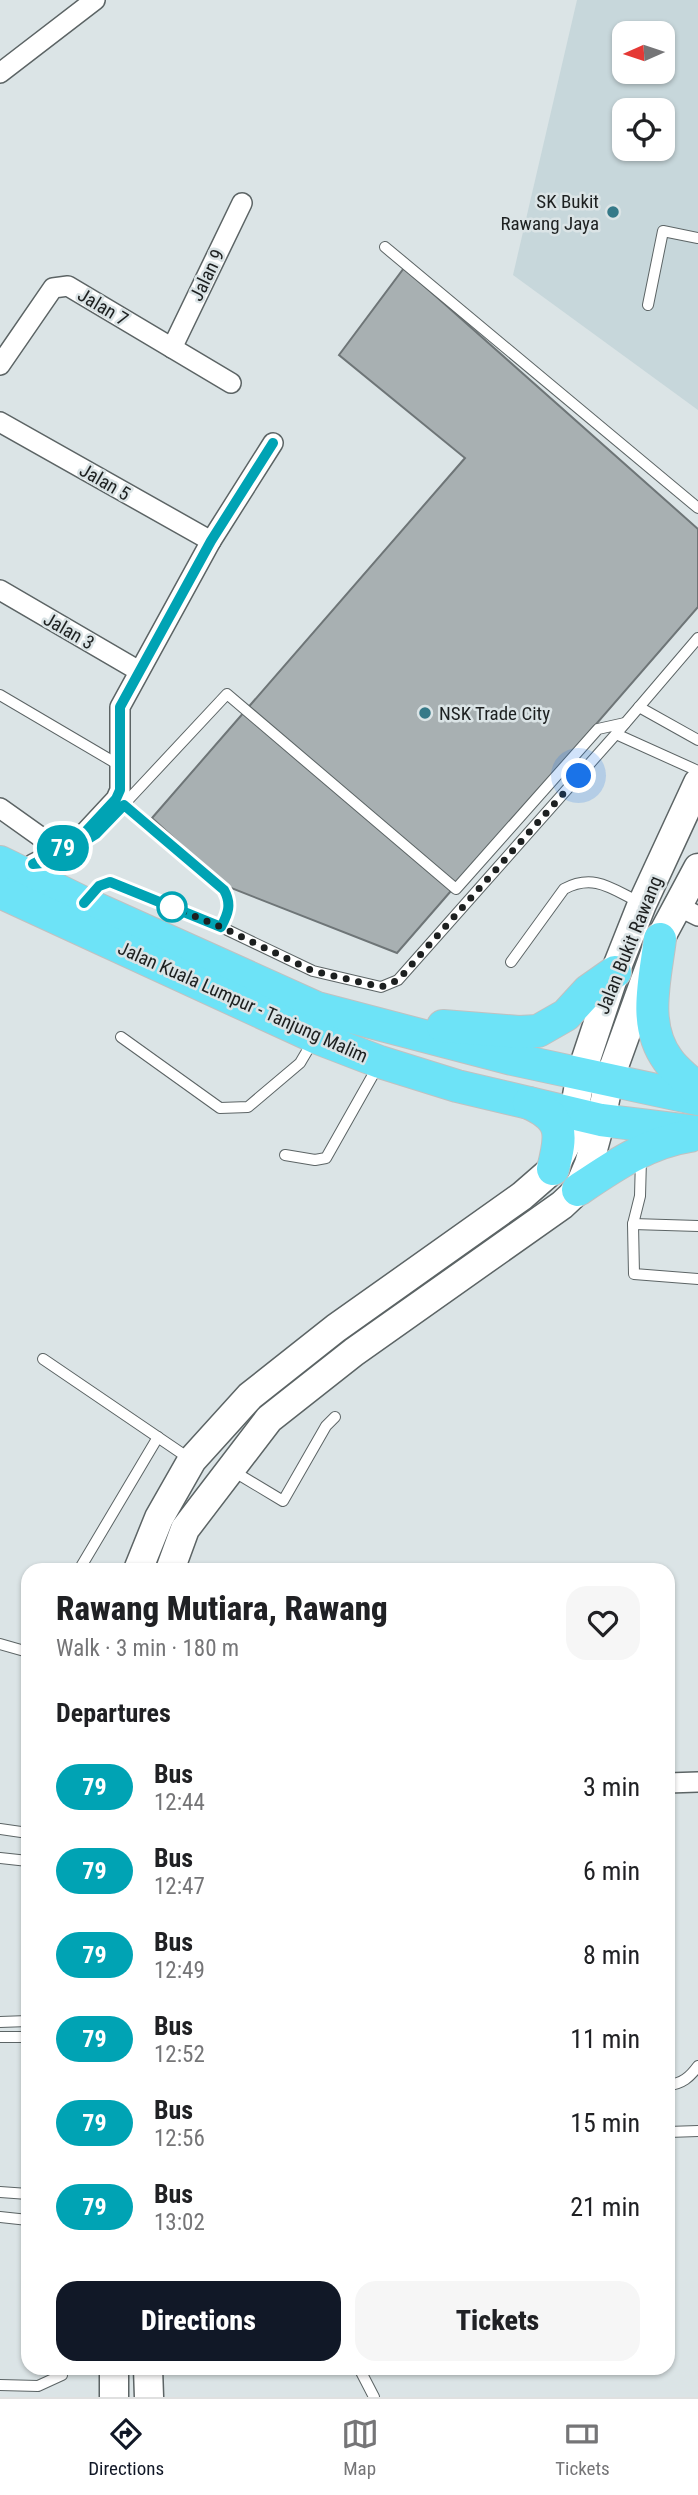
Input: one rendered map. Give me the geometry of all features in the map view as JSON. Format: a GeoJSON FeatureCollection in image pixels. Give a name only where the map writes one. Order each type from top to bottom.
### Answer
{"type":"FeatureCollection","features":[{"type":"Feature","properties":{"kind":"main road","name":"Jalan Kuala Lumpur - Tanjung Malim"},"geometry":{"type":"LineString","coordinates":[[17,860],[84,903],[316,1023],[380,1062],[457,1086],[587,1116],[698,1134]]}},
{"type":"Feature","properties":{"kind":"main road","name":"Jalan Kuala Lumpur - Tanjung Malim"},"geometry":{"type":"LineString","coordinates":[[0,892],[316,1023],[412,1034],[698,1100]]}},
{"type":"Feature","properties":{"kind":"main road"},"geometry":{"type":"LineString","coordinates":[[660,939],[653,998],[653,1034],[666,1059],[698,1091]]}},
{"type":"Feature","properties":{"kind":"main road"},"geometry":{"type":"LineString","coordinates":[[316,1023],[538,1031],[566,1015],[588,991],[615,972]]}},
{"type":"Feature","properties":{"kind":"main road"},"geometry":{"type":"LineString","coordinates":[[524,1100],[545,1110],[555,1119],[559,1139],[553,1169]]}},
{"type":"Feature","properties":{"kind":"main road"},"geometry":{"type":"LineString","coordinates":[[578,1189],[617,1164],[659,1144],[698,1134]]}},
{"type":"Feature","properties":{"kind":"street"},"geometry":{"type":"LineString","coordinates":[[0,73],[94,0]]}},
{"type":"Feature","properties":{"kind":"street","name":"Jalan 9"},"geometry":{"type":"LineString","coordinates":[[172,348],[242,203]]}},
{"type":"Feature","properties":{"kind":"street","name":"Jalan 7"},"geometry":{"type":"LineString","coordinates":[[0,365],[53,288],[68,286],[231,383]]}},
{"type":"Feature","properties":{"kind":"street","name":"Jalan 5"},"geometry":{"type":"LineString","coordinates":[[0,422],[211,541]]}},
{"type":"Feature","properties":{"kind":"street"},"geometry":{"type":"LineString","coordinates":[[17,860],[59,850],[76,842],[116,799],[120,790],[120,707],[211,541],[273,443]]}},
{"type":"Feature","properties":{"kind":"street","name":"Jalan 3"},"geometry":{"type":"LineString","coordinates":[[0,590],[139,671]]}},
{"type":"Feature","properties":{"kind":"street","name":"Jalan Bukit Rawang"},"geometry":{"type":"LineString","coordinates":[[587,1116],[615,972],[642,904],[698,783]]}},
{"type":"Feature","properties":{"kind":"street"},"geometry":{"type":"LineString","coordinates":[[0,808],[59,850]]}},
{"type":"Feature","properties":{"kind":"street","name":"Jalan Bukit Rawang"},"geometry":{"type":"LineString","coordinates":[[595,1077],[660,939],[688,911],[698,868]]}},
{"type":"Feature","properties":{"kind":"street"},"geometry":{"type":"LineString","coordinates":[[141,1563],[159,1518],[192,1460],[250,1396],[336,1328],[522,1196],[553,1169],[569,1139],[587,1116]]}},
{"type":"Feature","properties":{"kind":"street"},"geometry":{"type":"LineString","coordinates":[[173,1563],[185,1529],[269,1419],[562,1205],[578,1189],[589,1164],[587,1116]]}},
{"type":"Feature","properties":{"kind":"street"},"geometry":{"type":"LineString","coordinates":[[303,1354],[322,1378]]}},
{"type":"Feature","properties":{"kind":"street"},"geometry":{"type":"LineString","coordinates":[[675,1783],[698,1782]]}},
{"type":"Feature","properties":{"kind":"street"},"geometry":{"type":"LineString","coordinates":[[114,2375],[114,2397]]}},
{"type":"Feature","properties":{"kind":"street"},"geometry":{"type":"LineString","coordinates":[[148,2375],[149,2397]]}},
{"type":"Feature","properties":{"kind":"lane"},"geometry":{"type":"LineString","coordinates":[[648,305],[663,231],[698,239]]}},
{"type":"Feature","properties":{"kind":"lane"},"geometry":{"type":"LineString","coordinates":[[385,247],[698,508]]}},
{"type":"Feature","properties":{"kind":"lane"},"geometry":{"type":"LineString","coordinates":[[84,903],[104,883],[115,883],[221,927],[313,971],[381,987],[398,980],[698,638]]}},
{"type":"Feature","properties":{"kind":"lane"},"geometry":{"type":"LineString","coordinates":[[0,851],[17,860],[52,862],[96,834],[227,694],[456,889],[598,729],[625,723]]}},
{"type":"Feature","properties":{"kind":"lane"},"geometry":{"type":"LineString","coordinates":[[0,695],[119,765]]}},
{"type":"Feature","properties":{"kind":"lane"},"geometry":{"type":"LineString","coordinates":[[639,707],[698,740]]}},
{"type":"Feature","properties":{"kind":"lane"},"geometry":{"type":"LineString","coordinates":[[616,734],[698,771]]}},
{"type":"Feature","properties":{"kind":"lane"},"geometry":{"type":"LineString","coordinates":[[124,805],[224,890],[229,909],[221,927]]}},
{"type":"Feature","properties":{"kind":"lane"},"geometry":{"type":"LineString","coordinates":[[511,962],[564,889],[573,885],[597,882],[642,904]]}},
{"type":"Feature","properties":{"kind":"lane"},"geometry":{"type":"LineString","coordinates":[[121,1037],[220,1108],[248,1107],[300,1063],[309,1052],[316,1023]]}},
{"type":"Feature","properties":{"kind":"lane"},"geometry":{"type":"LineString","coordinates":[[285,1155],[315,1160],[326,1158],[380,1062]]}},
{"type":"Feature","properties":{"kind":"lane"},"geometry":{"type":"LineString","coordinates":[[642,1152],[640,1196],[634,1224],[634,1274],[698,1279]]}},
{"type":"Feature","properties":{"kind":"lane"},"geometry":{"type":"LineString","coordinates":[[634,1224],[698,1226]]}},
{"type":"Feature","properties":{"kind":"lane"},"geometry":{"type":"LineString","coordinates":[[43,1359],[192,1460]]}},
{"type":"Feature","properties":{"kind":"lane"},"geometry":{"type":"LineString","coordinates":[[230,1469],[283,1501],[326,1426],[335,1417]]}},
{"type":"Feature","properties":{"kind":"lane"},"geometry":{"type":"LineString","coordinates":[[83,1563],[158,1437]]}},
{"type":"Feature","properties":{"kind":"lane"},"geometry":{"type":"LineString","coordinates":[[0,1644],[21,1651]]}},
{"type":"Feature","properties":{"kind":"lane"},"geometry":{"type":"LineString","coordinates":[[0,1829],[21,1832]]}},
{"type":"Feature","properties":{"kind":"lane"},"geometry":{"type":"LineString","coordinates":[[0,1858],[21,1860]]}},
{"type":"Feature","properties":{"kind":"lane"},"geometry":{"type":"LineString","coordinates":[[0,2022],[21,2021]]}},
{"type":"Feature","properties":{"kind":"lane"},"geometry":{"type":"LineString","coordinates":[[0,2037],[21,2037]]}},
{"type":"Feature","properties":{"kind":"lane"},"geometry":{"type":"LineString","coordinates":[[675,2084],[692,2075],[698,2066]]}},
{"type":"Feature","properties":{"kind":"lane"},"geometry":{"type":"LineString","coordinates":[[675,2132],[698,2131]]}},
{"type":"Feature","properties":{"kind":"lane"},"geometry":{"type":"LineString","coordinates":[[0,2192],[21,2194]]}},
{"type":"Feature","properties":{"kind":"lane"},"geometry":{"type":"LineString","coordinates":[[0,2217],[21,2219]]}},
{"type":"Feature","properties":{"kind":"lane"},"geometry":{"type":"LineString","coordinates":[[0,2385],[38,2386],[62,2375]]}},
{"type":"Feature","properties":{"kind":"lane"},"geometry":{"type":"LineString","coordinates":[[363,2375],[374,2397]]}},
{"type":"Feature","properties":{"kind":"shaded area","name":"SK Bukit Rawang Jaya"},"geometry":{"type":"Polygon","coordinates":[[[577,0],[698,0],[698,410],[513,275],[577,0]]]}},
{"type":"Feature","properties":{"kind":"building","name":"NSK Trade City"},"geometry":{"type":"Polygon","coordinates":[[[404,268],[698,529],[698,607],[397,953],[226,886],[152,818],[465,458],[339,355],[404,268]]]}},
{"type":"Feature","properties":{"kind":"bus line","name":"79"},"geometry":{"type":"LineString","coordinates":[[84,903],[99,886],[110,882],[221,927],[228,916],[228,896],[224,890],[124,805],[96,834],[52,862],[33,864],[76,842],[116,799],[120,790],[120,707],[211,541],[273,443]]}},
{"type":"Feature","properties":{"kind":"place","name":"SK Bukit Rawang Jaya"},"geometry":{"type":"Point","coordinates":[613,212]}},
{"type":"Feature","properties":{"kind":"place","name":"NSK Trade City"},"geometry":{"type":"Point","coordinates":[425,713]}},
{"type":"Feature","properties":{"kind":"route"},"geometry":{"type":"LineString","coordinates":[[172,907],[313,971],[381,987],[398,980],[579,776]]}}]}
